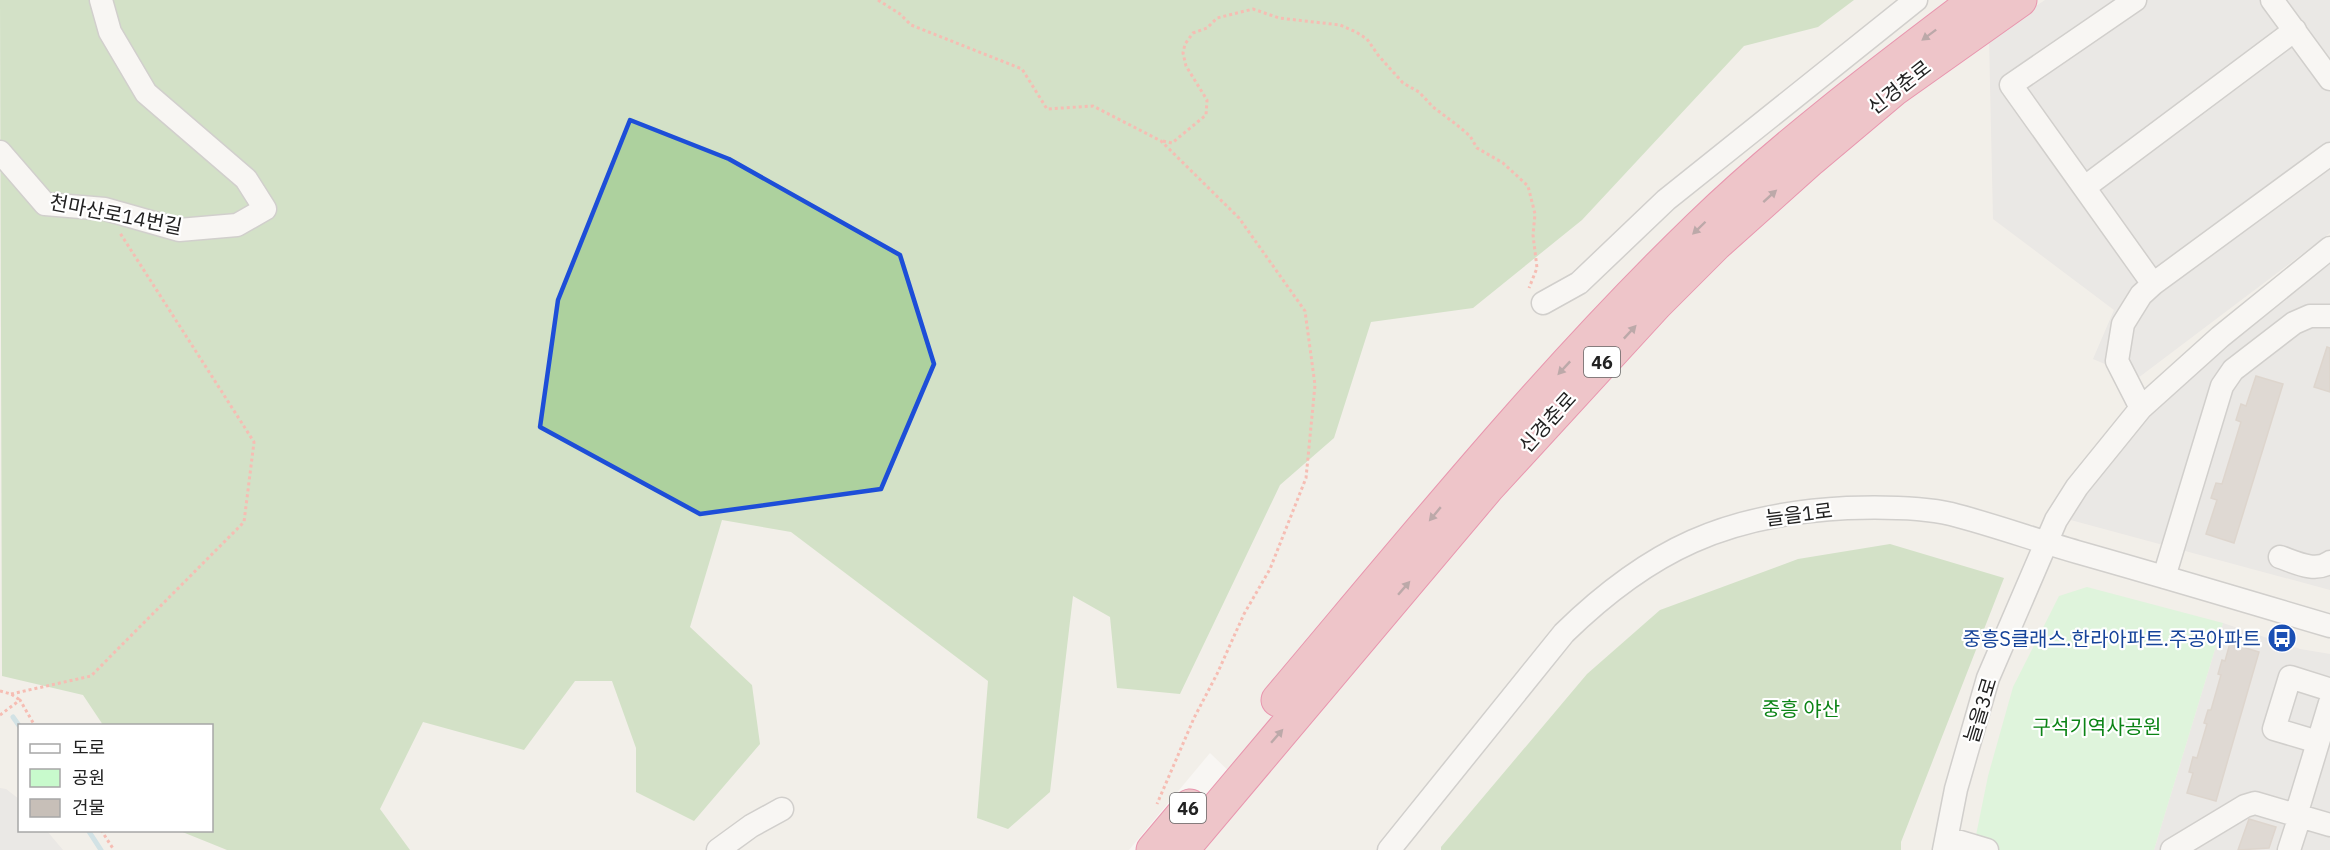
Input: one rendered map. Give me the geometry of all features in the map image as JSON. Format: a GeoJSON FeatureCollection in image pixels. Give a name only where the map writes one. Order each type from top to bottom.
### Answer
{"type":"FeatureCollection","features":[{"type":"Feature","properties":{"kind":"highway","name":"신경춘로"},"geometry":{"type":"LineString","coordinates":[[1182,850],[1231,774],[1423,528],[1528,407],[1698,228],[1786,148],[1864,84],[1976,0]]}},
{"type":"Feature","properties":{"kind":"highway","name":"신경춘로"},"geometry":{"type":"LineString","coordinates":[[1153,850],[1231,774],[1422,567],[1488,487],[1591,373],[1716,244],[1893,90],[2020,0]]}},
{"type":"Feature","properties":{"kind":"street","name":"천마산로14번길"},"geometry":{"type":"LineString","coordinates":[[0,152],[45,204],[105,209],[179,230],[237,225],[265,209],[246,179],[146,93],[110,32],[101,0]]}},
{"type":"Feature","properties":{"kind":"street"},"geometry":{"type":"LineString","coordinates":[[1543,303],[1579,283],[1666,200],[1916,0]]}},
{"type":"Feature","properties":{"kind":"street"},"geometry":{"type":"LineString","coordinates":[[2135,0],[2012,85],[2153,284]]}},
{"type":"Feature","properties":{"kind":"street"},"geometry":{"type":"LineString","coordinates":[[2272,0],[2330,79]]}},
{"type":"Feature","properties":{"kind":"street"},"geometry":{"type":"LineString","coordinates":[[2085,187],[2295,30]]}},
{"type":"Feature","properties":{"kind":"street"},"geometry":{"type":"LineString","coordinates":[[2141,408],[2117,361],[2123,324],[2141,295],[2330,154]]}},
{"type":"Feature","properties":{"kind":"street","name":"늘을3로"},"geometry":{"type":"LineString","coordinates":[[1946,844],[1956,789],[1988,678],[2056,520],[2077,487],[2141,408],[2220,337],[2330,248]]}},
{"type":"Feature","properties":{"kind":"street"},"geometry":{"type":"LineString","coordinates":[[2164,577],[2222,386],[2233,370],[2294,323],[2310,316],[2330,316]]}},
{"type":"Feature","properties":{"kind":"street","name":"늘을1로"},"geometry":{"type":"LineString","coordinates":[[1389,850],[1564,633],[1593,605],[1625,579],[1667,553],[1707,535],[1751,520],[1808,510],[1879,507],[1949,514],[2330,626]]}},
{"type":"Feature","properties":{"kind":"street"},"geometry":{"type":"LineString","coordinates":[[2280,557],[2312,567],[2323,567],[2330,562]]}},
{"type":"Feature","properties":{"kind":"street"},"geometry":{"type":"LineString","coordinates":[[2318,742],[2274,729],[2290,677],[2328,689],[2330,692]]}},
{"type":"Feature","properties":{"kind":"street"},"geometry":{"type":"LineString","coordinates":[[2289,850],[2330,703]]}},
{"type":"Feature","properties":{"kind":"street"},"geometry":{"type":"LineString","coordinates":[[2172,850],[2245,806],[2255,803],[2330,825]]}},
{"type":"Feature","properties":{"kind":"street"},"geometry":{"type":"LineString","coordinates":[[718,850],[751,826],[783,809]]}},
{"type":"Feature","properties":{"kind":"street"},"geometry":{"type":"LineString","coordinates":[[1946,844],[1987,850]]}},
{"type":"Feature","properties":{"kind":"path"},"geometry":{"type":"LineString","coordinates":[[878,0],[900,14],[911,25],[1022,69],[1047,109],[1094,106],[1161,141],[1239,218],[1305,311],[1315,385],[1306,478],[1270,569],[1244,614],[1194,718],[1168,779]]}},
{"type":"Feature","properties":{"kind":"path"},"geometry":{"type":"LineString","coordinates":[[1161,141],[1172,143],[1206,115],[1207,100],[1186,66],[1183,53],[1185,44],[1192,33],[1207,28],[1217,18],[1253,9],[1279,18],[1340,26],[1356,32],[1367,39],[1378,55],[1403,82],[1419,92],[1432,107],[1470,136],[1477,148],[1503,163],[1528,186],[1536,214],[1533,235],[1537,268],[1529,293],[1543,303]]}},
{"type":"Feature","properties":{"kind":"path"},"geometry":{"type":"LineString","coordinates":[[11,694],[91,676],[244,522],[254,442],[105,209]]}},
{"type":"Feature","properties":{"kind":"path"},"geometry":{"type":"LineString","coordinates":[[0,691],[20,699],[34,724]]}},
{"type":"Feature","properties":{"kind":"path"},"geometry":{"type":"LineString","coordinates":[[0,716],[20,699]]}},
{"type":"Feature","properties":{"kind":"path"},"geometry":{"type":"LineString","coordinates":[[102,832],[114,850]]}},
{"type":"Feature","properties":{"kind":"highlighted area"},"geometry":{"type":"Polygon","coordinates":[[[630,120],[729,159],[900,255],[934,364],[881,489],[700,514],[540,427],[558,300],[630,120]]]}},
{"type":"Feature","properties":{"kind":"shaded area"},"geometry":{"type":"Polygon","coordinates":[[[2045,0],[2330,0],[2330,233],[2138,378],[2093,359],[2114,310],[1993,219],[1989,38],[2045,0]]]}},
{"type":"Feature","properties":{"kind":"shaded area"},"geometry":{"type":"Polygon","coordinates":[[[2330,258],[2330,590],[2067,519],[2147,412],[2330,258]]]}},
{"type":"Feature","properties":{"kind":"shaded area"},"geometry":{"type":"Polygon","coordinates":[[[2223,623],[2300,649],[2330,654],[2330,850],[2154,850],[2223,623]]]}},
{"type":"Feature","properties":{"kind":"shaded area"},"geometry":{"type":"Polygon","coordinates":[[[0,788],[6,789],[18,798],[18,832],[48,832],[63,850],[0,850],[0,788]]]}},
{"type":"Feature","properties":{"kind":"green space"},"geometry":{"type":"Polygon","coordinates":[[[0,0],[1854,0],[1818,27],[1744,46],[1582,220],[1473,308],[1371,322],[1334,438],[1280,485],[1180,694],[1117,688],[1110,617],[1073,596],[1050,792],[1008,829],[977,818],[988,681],[791,532],[722,520],[690,627],[752,685],[760,744],[694,821],[636,792],[636,748],[612,681],[575,681],[524,750],[423,722],[380,809],[410,850],[227,850],[182,832],[213,832],[213,724],[102,724],[83,695],[2,676],[0,0]]]}},
{"type":"Feature","properties":{"kind":"green space","name":"중흥 야산"},"geometry":{"type":"Polygon","coordinates":[[[1890,544],[2004,578],[1901,842],[1901,850],[1441,850],[1441,847],[1587,674],[1660,610],[1798,559],[1890,544]]]}},
{"type":"Feature","properties":{"kind":"green space","name":"구석기역사공원"},"geometry":{"type":"Polygon","coordinates":[[[2087,587],[2223,623],[2154,850],[1973,850],[1988,776],[2013,687],[2059,596],[2087,587]]]}},
{"type":"Feature","properties":{"kind":"pier"},"geometry":{"type":"Polygon","coordinates":[[[1210,753],[1239,781],[1196,850],[1129,850],[1210,753]]]}},
{"type":"Feature","properties":{"kind":"building"},"geometry":{"type":"Polygon","coordinates":[[[2327,347],[2330,348],[2330,392],[2314,387],[2327,347]]]}},
{"type":"Feature","properties":{"kind":"building"},"geometry":{"type":"Polygon","coordinates":[[[2256,376],[2283,384],[2234,543],[2206,534],[2217,500],[2211,498],[2216,483],[2222,484],[2241,422],[2236,420],[2241,404],[2246,406],[2256,376]]]}},
{"type":"Feature","properties":{"kind":"building"},"geometry":{"type":"Polygon","coordinates":[[[2230,643],[2259,652],[2216,801],[2187,793],[2193,773],[2189,772],[2193,757],[2197,758],[2207,724],[2204,723],[2208,710],[2211,710],[2221,675],[2218,674],[2222,660],[2225,661],[2230,643]]]}},
{"type":"Feature","properties":{"kind":"building"},"geometry":{"type":"Polygon","coordinates":[[[2249,819],[2276,827],[2269,848],[2238,850],[2249,819]]]}},
{"type":"Feature","properties":{"kind":"waterway"},"geometry":{"type":"LineString","coordinates":[[13,717],[18,724]]}},
{"type":"Feature","properties":{"kind":"waterway"},"geometry":{"type":"LineString","coordinates":[[89,832],[101,850]]}},
{"type":"Feature","properties":{"kind":"place","name":"중흥S클래스.한라아파트.주공아파트"},"geometry":{"type":"Point","coordinates":[2282,638]}}]}
